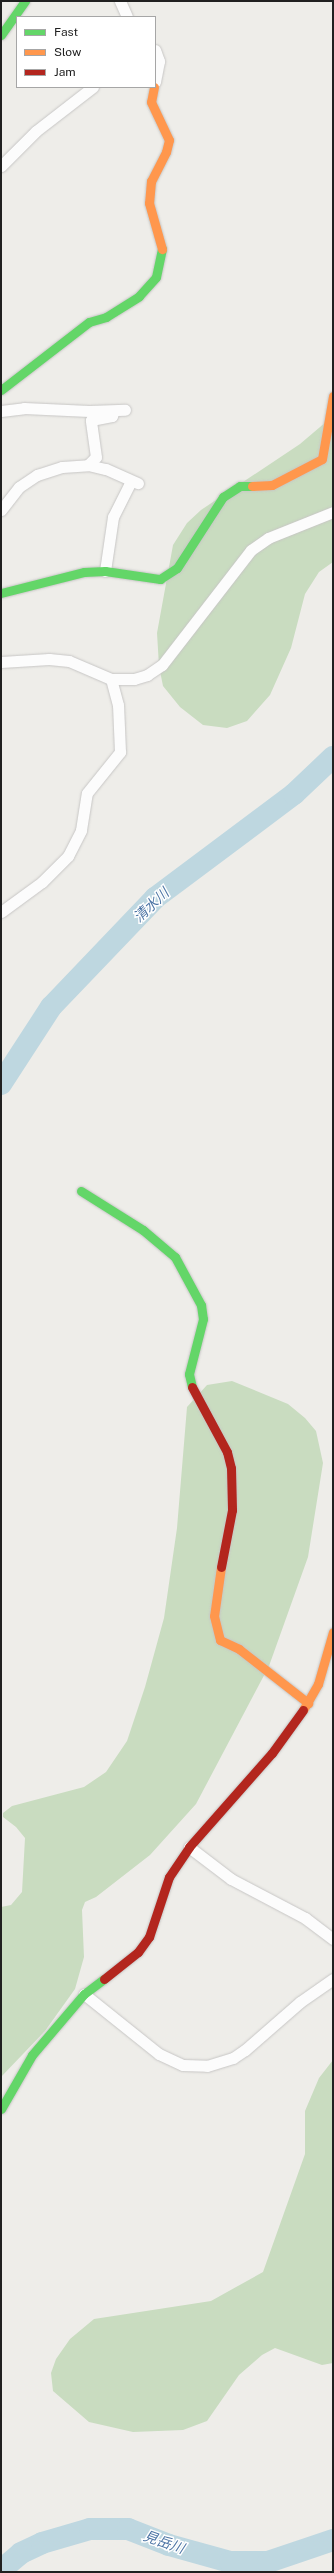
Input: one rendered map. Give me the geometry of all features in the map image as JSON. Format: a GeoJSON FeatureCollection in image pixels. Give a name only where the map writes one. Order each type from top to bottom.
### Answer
{"type":"FeatureCollection","features":[{"type":"Feature","properties":{"kind":"street"},"geometry":{"type":"LineString","coordinates":[[1,35],[25,1]]}},
{"type":"Feature","properties":{"kind":"street"},"geometry":{"type":"LineString","coordinates":[[120,1],[125,16]]}},
{"type":"Feature","properties":{"kind":"street"},"geometry":{"type":"LineString","coordinates":[[156,53],[159,61],[156,77]]}},
{"type":"Feature","properties":{"kind":"street"},"geometry":{"type":"LineString","coordinates":[[1,166],[36,131],[92,88]]}},
{"type":"Feature","properties":{"kind":"street"},"geometry":{"type":"LineString","coordinates":[[1,390],[89,322],[106,317],[139,296],[156,277],[162,248],[149,203],[150,181],[166,152],[169,140],[154,112],[151,102],[154,88]]}},
{"type":"Feature","properties":{"kind":"street"},"geometry":{"type":"LineString","coordinates":[[1,593],[84,572],[105,571],[160,579],[177,568],[222,497],[240,486],[272,485],[322,459],[333,396]]}},
{"type":"Feature","properties":{"kind":"street"},"geometry":{"type":"LineString","coordinates":[[1,411],[24,408],[119,410],[112,416],[91,420],[96,457],[88,465]]}},
{"type":"Feature","properties":{"kind":"street"},"geometry":{"type":"LineString","coordinates":[[1,510],[19,488],[37,475],[62,467],[88,465],[106,469],[134,482],[112,517],[105,571]]}},
{"type":"Feature","properties":{"kind":"street"},"geometry":{"type":"LineString","coordinates":[[1,662],[49,659],[69,661],[111,679],[134,679],[162,665],[251,550],[268,538],[333,512]]}},
{"type":"Feature","properties":{"kind":"street"},"geometry":{"type":"LineString","coordinates":[[1,912],[42,882],[68,856],[81,830],[87,793],[120,752],[118,705],[111,679]]}},
{"type":"Feature","properties":{"kind":"street"},"geometry":{"type":"LineString","coordinates":[[81,1191],[143,1230],[175,1257],[201,1305],[203,1320],[189,1374],[193,1391],[226,1452],[231,1468],[232,1510],[218,1584],[214,1616],[220,1640],[239,1649],[308,1703]]}},
{"type":"Feature","properties":{"kind":"street"},"geometry":{"type":"LineString","coordinates":[[1,2109],[32,2055],[84,1994],[138,1952],[146,1942],[157,1920],[169,1877],[189,1847],[272,1753],[308,1703],[329,1664],[333,1632]]}},
{"type":"Feature","properties":{"kind":"street"},"geometry":{"type":"LineString","coordinates":[[189,1847],[230,1879],[305,1918],[333,1939]]}},
{"type":"Feature","properties":{"kind":"street"},"geometry":{"type":"LineString","coordinates":[[84,1994],[159,2054],[182,2064],[207,2066],[233,2058],[300,2002],[333,1979]]}},
{"type":"Feature","properties":{"kind":"green space"},"geometry":{"type":"Polygon","coordinates":[[[333,416],[333,562],[319,572],[305,594],[291,648],[270,695],[247,721],[227,728],[203,725],[180,707],[163,686],[159,666],[157,633],[173,545],[187,523],[201,510],[300,444],[333,416]]]}},
{"type":"Feature","properties":{"kind":"green space"},"geometry":{"type":"Polygon","coordinates":[[[232,1381],[288,1404],[305,1418],[316,1431],[323,1463],[308,1557],[269,1666],[196,1804],[150,1855],[96,1897],[85,1902],[82,1910],[84,1957],[75,1989],[45,2031],[1,2077],[1,1907],[11,1905],[22,1892],[25,1838],[16,1827],[3,1817],[3,1813],[12,1806],[84,1787],[106,1772],[127,1741],[145,1687],[164,1618],[177,1528],[187,1407],[207,1385],[232,1381]]]}},
{"type":"Feature","properties":{"kind":"green space"},"geometry":{"type":"Polygon","coordinates":[[[333,2060],[333,2363],[322,2365],[275,2348],[262,2355],[239,2375],[207,2421],[183,2430],[133,2432],[89,2422],[53,2391],[51,2373],[56,2359],[70,2339],[94,2319],[211,2301],[263,2272],[305,2154],[305,2111],[319,2078],[333,2060]]]}},
{"type":"Feature","properties":{"kind":"waterway","name":"清水川"},"geometry":{"type":"LineString","coordinates":[[1,1084],[51,1007],[155,898],[294,794],[333,757]]}},
{"type":"Feature","properties":{"kind":"waterway","name":"見岳川"},"geometry":{"type":"LineString","coordinates":[[1,2570],[21,2553],[42,2543],[90,2529],[128,2529],[169,2545],[230,2562],[268,2562],[333,2540]]}},
{"type":"Feature","properties":{"kind":"traffic: fast"},"geometry":{"type":"LineString","coordinates":[[1,35],[25,1]]}},
{"type":"Feature","properties":{"kind":"traffic: fast"},"geometry":{"type":"LineString","coordinates":[[1,390],[89,322],[106,317],[139,296],[156,277],[162,249]]}},
{"type":"Feature","properties":{"kind":"traffic: fast"},"geometry":{"type":"LineString","coordinates":[[1,593],[84,572],[105,571],[160,579],[177,568],[223,497],[240,486],[252,486]]}},
{"type":"Feature","properties":{"kind":"traffic: fast"},"geometry":{"type":"LineString","coordinates":[[81,1191],[143,1230],[175,1257],[201,1305],[203,1319],[189,1374],[192,1387]]}},
{"type":"Feature","properties":{"kind":"traffic: fast"},"geometry":{"type":"LineString","coordinates":[[1,2109],[32,2055],[84,1994],[104,1979]]}},
{"type":"Feature","properties":{"kind":"traffic: slow"},"geometry":{"type":"LineString","coordinates":[[154,88],[151,102],[169,140],[166,152],[151,181],[149,203],[162,249]]}},
{"type":"Feature","properties":{"kind":"traffic: slow"},"geometry":{"type":"LineString","coordinates":[[252,486],[272,485],[322,459],[333,396]]}},
{"type":"Feature","properties":{"kind":"traffic: slow"},"geometry":{"type":"LineString","coordinates":[[221,1567],[214,1616],[220,1640],[239,1649],[308,1703]]}},
{"type":"Feature","properties":{"kind":"traffic: slow"},"geometry":{"type":"LineString","coordinates":[[303,1710],[318,1684],[333,1632]]}},
{"type":"Feature","properties":{"kind":"traffic: jam"},"geometry":{"type":"LineString","coordinates":[[192,1387],[227,1452],[231,1468],[232,1510],[221,1567]]}},
{"type":"Feature","properties":{"kind":"traffic: jam"},"geometry":{"type":"LineString","coordinates":[[104,1979],[138,1952],[149,1937],[169,1877],[189,1847],[272,1753],[303,1710]]}}]}
